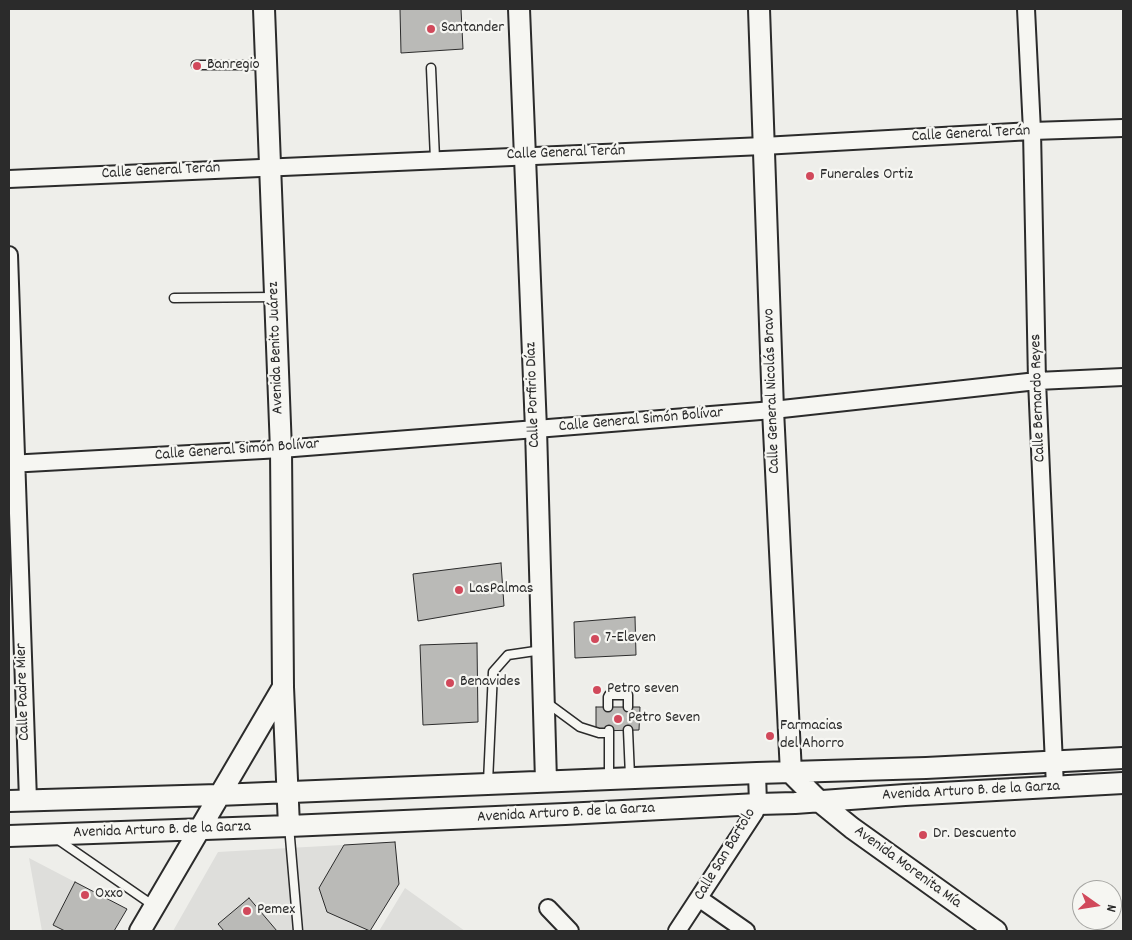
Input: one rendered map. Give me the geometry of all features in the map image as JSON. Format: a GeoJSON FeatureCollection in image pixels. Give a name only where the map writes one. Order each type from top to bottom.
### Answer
{"type":"FeatureCollection","features":[{"type":"Feature","properties":{"kind":"street","name":"Avenida Benito Juárez"},"geometry":{"type":"LineString","coordinates":[[264,9],[281,449],[283,687],[289,826]]}},
{"type":"Feature","properties":{"kind":"street","name":"Calle Porfirio Díaz"},"geometry":{"type":"LineString","coordinates":[[519,9],[536,429],[546,781]]}},
{"type":"Feature","properties":{"kind":"street","name":"Calle General Nicolás Bravo"},"geometry":{"type":"LineString","coordinates":[[758,9],[773,410],[791,773]]}},
{"type":"Feature","properties":{"kind":"street","name":"Calle Bernardo Reyes"},"geometry":{"type":"LineString","coordinates":[[1026,9],[1032,132],[1038,381],[1055,787]]}},
{"type":"Feature","properties":{"kind":"street","name":"Calle General Terán"},"geometry":{"type":"LineString","coordinates":[[9,179],[270,166],[763,146],[1123,128]]}},
{"type":"Feature","properties":{"kind":"street","name":"Calle Padre Mier"},"geometry":{"type":"LineString","coordinates":[[9,255],[18,800]]}},
{"type":"Feature","properties":{"kind":"street","name":"Calle General Simón Bolívar"},"geometry":{"type":"LineString","coordinates":[[13,464],[281,449],[773,410],[1038,381],[1123,378]]}},
{"type":"Feature","properties":{"kind":"street"},"geometry":{"type":"LineString","coordinates":[[140,931],[283,687]]}},
{"type":"Feature","properties":{"kind":"street","name":"Avenida Arturo B. de la Garza"},"geometry":{"type":"LineString","coordinates":[[18,800],[218,795],[1123,758]]}},
{"type":"Feature","properties":{"kind":"street","name":"Calle San Bartolo"},"geometry":{"type":"LineString","coordinates":[[678,931],[752,818],[758,804],[756,773]]}},
{"type":"Feature","properties":{"kind":"street","name":"Avenida Morenita Mía"},"geometry":{"type":"LineString","coordinates":[[791,773],[820,802],[852,828],[996,931]]}},
{"type":"Feature","properties":{"kind":"street","name":"Avenida Arturo B. de la Garza"},"geometry":{"type":"LineString","coordinates":[[9,836],[289,826],[820,802],[905,795],[1123,783]]}},
{"type":"Feature","properties":{"kind":"street"},"geometry":{"type":"LineString","coordinates":[[700,899],[746,931]]}},
{"type":"Feature","properties":{"kind":"street"},"geometry":{"type":"LineString","coordinates":[[548,908],[570,931]]}},
{"type":"Feature","properties":{"kind":"lane"},"geometry":{"type":"LineString","coordinates":[[196,65],[266,65]]}},
{"type":"Feature","properties":{"kind":"lane"},"geometry":{"type":"LineString","coordinates":[[431,68],[435,159]]}},
{"type":"Feature","properties":{"kind":"lane"},"geometry":{"type":"LineString","coordinates":[[174,298],[275,298]]}},
{"type":"Feature","properties":{"kind":"lane"},"geometry":{"type":"LineString","coordinates":[[488,784],[493,672],[508,655],[542,650]]}},
{"type":"Feature","properties":{"kind":"lane"},"geometry":{"type":"LineString","coordinates":[[608,707],[609,695],[628,695],[628,707]]}},
{"type":"Feature","properties":{"kind":"lane"},"geometry":{"type":"LineString","coordinates":[[544,700],[580,727],[599,733],[609,732],[609,779]]}},
{"type":"Feature","properties":{"kind":"lane"},"geometry":{"type":"LineString","coordinates":[[628,730],[630,778]]}},
{"type":"Feature","properties":{"kind":"lane"},"geometry":{"type":"LineString","coordinates":[[289,826],[298,931]]}},
{"type":"Feature","properties":{"kind":"lane"},"geometry":{"type":"LineString","coordinates":[[51,835],[154,906]]}},
{"type":"Feature","properties":{"kind":"shaded area"},"geometry":{"type":"Polygon","coordinates":[[[395,842],[399,884],[370,931],[173,931],[218,852],[395,842]]]}},
{"type":"Feature","properties":{"kind":"shaded area"},"geometry":{"type":"Polygon","coordinates":[[[29,858],[75,882],[53,925],[65,931],[42,931],[29,858]]]}},
{"type":"Feature","properties":{"kind":"shaded area"},"geometry":{"type":"Polygon","coordinates":[[[405,888],[465,931],[379,931],[405,888]]]}},
{"type":"Feature","properties":{"kind":"building","name":"Santander"},"geometry":{"type":"Polygon","coordinates":[[[400,9],[461,9],[463,49],[401,53],[400,9]]]}},
{"type":"Feature","properties":{"kind":"building","name":"LasPalmas"},"geometry":{"type":"Polygon","coordinates":[[[501,563],[504,606],[418,621],[413,574],[501,563]]]}},
{"type":"Feature","properties":{"kind":"building"},"geometry":{"type":"Polygon","coordinates":[[[635,617],[636,655],[575,658],[574,622],[635,617]]]}},
{"type":"Feature","properties":{"kind":"building","name":"Benavides"},"geometry":{"type":"Polygon","coordinates":[[[477,643],[478,722],[423,725],[420,645],[477,643]]]}},
{"type":"Feature","properties":{"kind":"building","name":"Petro Seven"},"geometry":{"type":"Polygon","coordinates":[[[596,707],[640,707],[639,730],[596,731],[596,707]]]}},
{"type":"Feature","properties":{"kind":"building"},"geometry":{"type":"Polygon","coordinates":[[[395,842],[399,884],[370,931],[327,912],[319,888],[344,845],[395,842]]]}},
{"type":"Feature","properties":{"kind":"building","name":"Oxxo"},"geometry":{"type":"Polygon","coordinates":[[[75,882],[127,909],[114,931],[65,931],[53,925],[75,882]]]}},
{"type":"Feature","properties":{"kind":"building","name":"Pemex"},"geometry":{"type":"Polygon","coordinates":[[[249,898],[277,931],[224,931],[218,924],[249,898]]]}},
{"type":"Feature","properties":{"kind":"place","name":"Santander"},"geometry":{"type":"Point","coordinates":[431,29]}},
{"type":"Feature","properties":{"kind":"place","name":"Banregio"},"geometry":{"type":"Point","coordinates":[197,66]}},
{"type":"Feature","properties":{"kind":"place","name":"Funerales Ortiz"},"geometry":{"type":"Point","coordinates":[810,176]}},
{"type":"Feature","properties":{"kind":"place","name":"LasPalmas"},"geometry":{"type":"Point","coordinates":[459,590]}},
{"type":"Feature","properties":{"kind":"place","name":"7-Eleven"},"geometry":{"type":"Point","coordinates":[595,639]}},
{"type":"Feature","properties":{"kind":"place","name":"Benavides"},"geometry":{"type":"Point","coordinates":[450,683]}},
{"type":"Feature","properties":{"kind":"place","name":"Petro seven"},"geometry":{"type":"Point","coordinates":[597,690]}},
{"type":"Feature","properties":{"kind":"place","name":"Petro Seven"},"geometry":{"type":"Point","coordinates":[618,719]}},
{"type":"Feature","properties":{"kind":"place","name":"Farmacias del Ahorro"},"geometry":{"type":"Point","coordinates":[770,736]}},
{"type":"Feature","properties":{"kind":"place","name":"Dr. Descuento"},"geometry":{"type":"Point","coordinates":[923,835]}},
{"type":"Feature","properties":{"kind":"place","name":"Oxxo"},"geometry":{"type":"Point","coordinates":[85,895]}},
{"type":"Feature","properties":{"kind":"place","name":"Pemex"},"geometry":{"type":"Point","coordinates":[247,911]}}]}
